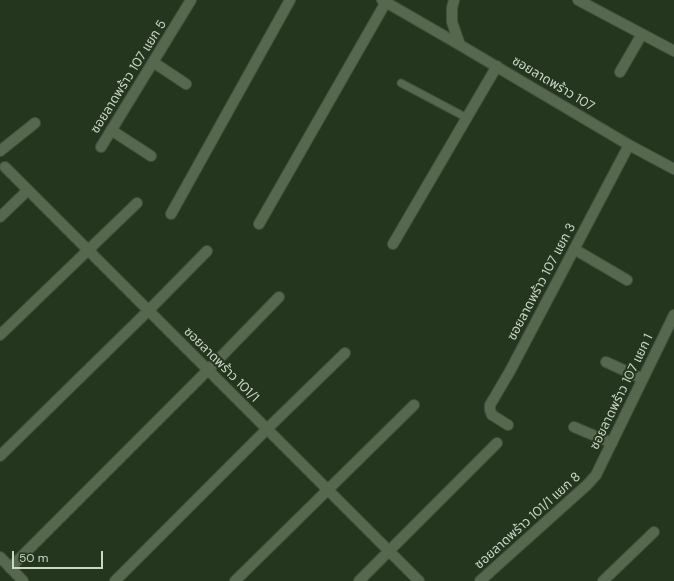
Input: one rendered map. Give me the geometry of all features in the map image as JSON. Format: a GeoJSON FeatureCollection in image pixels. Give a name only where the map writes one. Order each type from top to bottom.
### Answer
{"type":"FeatureCollection","features":[{"type":"Feature","properties":{"kind":"street","name":"ซอยลาดพร้าว 107 แยก 5"},"geometry":{"type":"LineString","coordinates":[[101,147],[191,0]]}},
{"type":"Feature","properties":{"kind":"street"},"geometry":{"type":"LineString","coordinates":[[171,214],[290,0]]}},
{"type":"Feature","properties":{"kind":"street"},"geometry":{"type":"LineString","coordinates":[[454,0],[452,8],[452,22],[460,45]]}},
{"type":"Feature","properties":{"kind":"street"},"geometry":{"type":"LineString","coordinates":[[578,0],[674,52]]}},
{"type":"Feature","properties":{"kind":"street"},"geometry":{"type":"LineString","coordinates":[[260,224],[384,1],[460,45]]}},
{"type":"Feature","properties":{"kind":"street"},"geometry":{"type":"LineString","coordinates":[[620,72],[642,34]]}},
{"type":"Feature","properties":{"kind":"street","name":"ซอยลาดพร้าว 107"},"geometry":{"type":"LineString","coordinates":[[460,45],[629,145],[674,169]]}},
{"type":"Feature","properties":{"kind":"street"},"geometry":{"type":"LineString","coordinates":[[153,62],[186,84]]}},
{"type":"Feature","properties":{"kind":"street"},"geometry":{"type":"LineString","coordinates":[[393,244],[497,66]]}},
{"type":"Feature","properties":{"kind":"street"},"geometry":{"type":"LineString","coordinates":[[0,151],[35,123]]}},
{"type":"Feature","properties":{"kind":"street"},"geometry":{"type":"LineString","coordinates":[[111,130],[151,156]]}},
{"type":"Feature","properties":{"kind":"street","name":"ซอยลาดพร้าว 107 แยก 3"},"geometry":{"type":"LineString","coordinates":[[508,425],[492,415],[490,405],[510,371],[629,145]]}},
{"type":"Feature","properties":{"kind":"street","name":"ซอยลาดพร้าว 101/1"},"geometry":{"type":"LineString","coordinates":[[5,167],[418,581]]}},
{"type":"Feature","properties":{"kind":"street"},"geometry":{"type":"LineString","coordinates":[[0,217],[28,190]]}},
{"type":"Feature","properties":{"kind":"street"},"geometry":{"type":"LineString","coordinates":[[0,335],[137,203]]}},
{"type":"Feature","properties":{"kind":"street"},"geometry":{"type":"LineString","coordinates":[[574,249],[627,280]]}},
{"type":"Feature","properties":{"kind":"street"},"geometry":{"type":"LineString","coordinates":[[0,456],[207,251]]}},
{"type":"Feature","properties":{"kind":"street"},"geometry":{"type":"LineString","coordinates":[[10,568],[208,370],[278,297]]}},
{"type":"Feature","properties":{"kind":"street","name":"ซอยลาดพร้าว 107 แยก 1"},"geometry":{"type":"LineString","coordinates":[[592,480],[600,469],[674,315]]}},
{"type":"Feature","properties":{"kind":"street"},"geometry":{"type":"LineString","coordinates":[[115,581],[267,429],[346,353]]}},
{"type":"Feature","properties":{"kind":"street"},"geometry":{"type":"LineString","coordinates":[[606,362],[643,379]]}},
{"type":"Feature","properties":{"kind":"street"},"geometry":{"type":"LineString","coordinates":[[235,581],[414,405]]}},
{"type":"Feature","properties":{"kind":"street"},"geometry":{"type":"LineString","coordinates":[[574,427],[612,444]]}},
{"type":"Feature","properties":{"kind":"street"},"geometry":{"type":"LineString","coordinates":[[359,581],[497,443]]}},
{"type":"Feature","properties":{"kind":"street","name":"ซอยลาดพร้าว 101/1 แยก 8"},"geometry":{"type":"LineString","coordinates":[[480,581],[592,480]]}},
{"type":"Feature","properties":{"kind":"street"},"geometry":{"type":"LineString","coordinates":[[602,581],[654,532]]}},
{"type":"Feature","properties":{"kind":"street"},"geometry":{"type":"LineString","coordinates":[[0,557],[24,581]]}},
{"type":"Feature","properties":{"kind":"lane"},"geometry":{"type":"LineString","coordinates":[[401,83],[466,118]]}}]}
